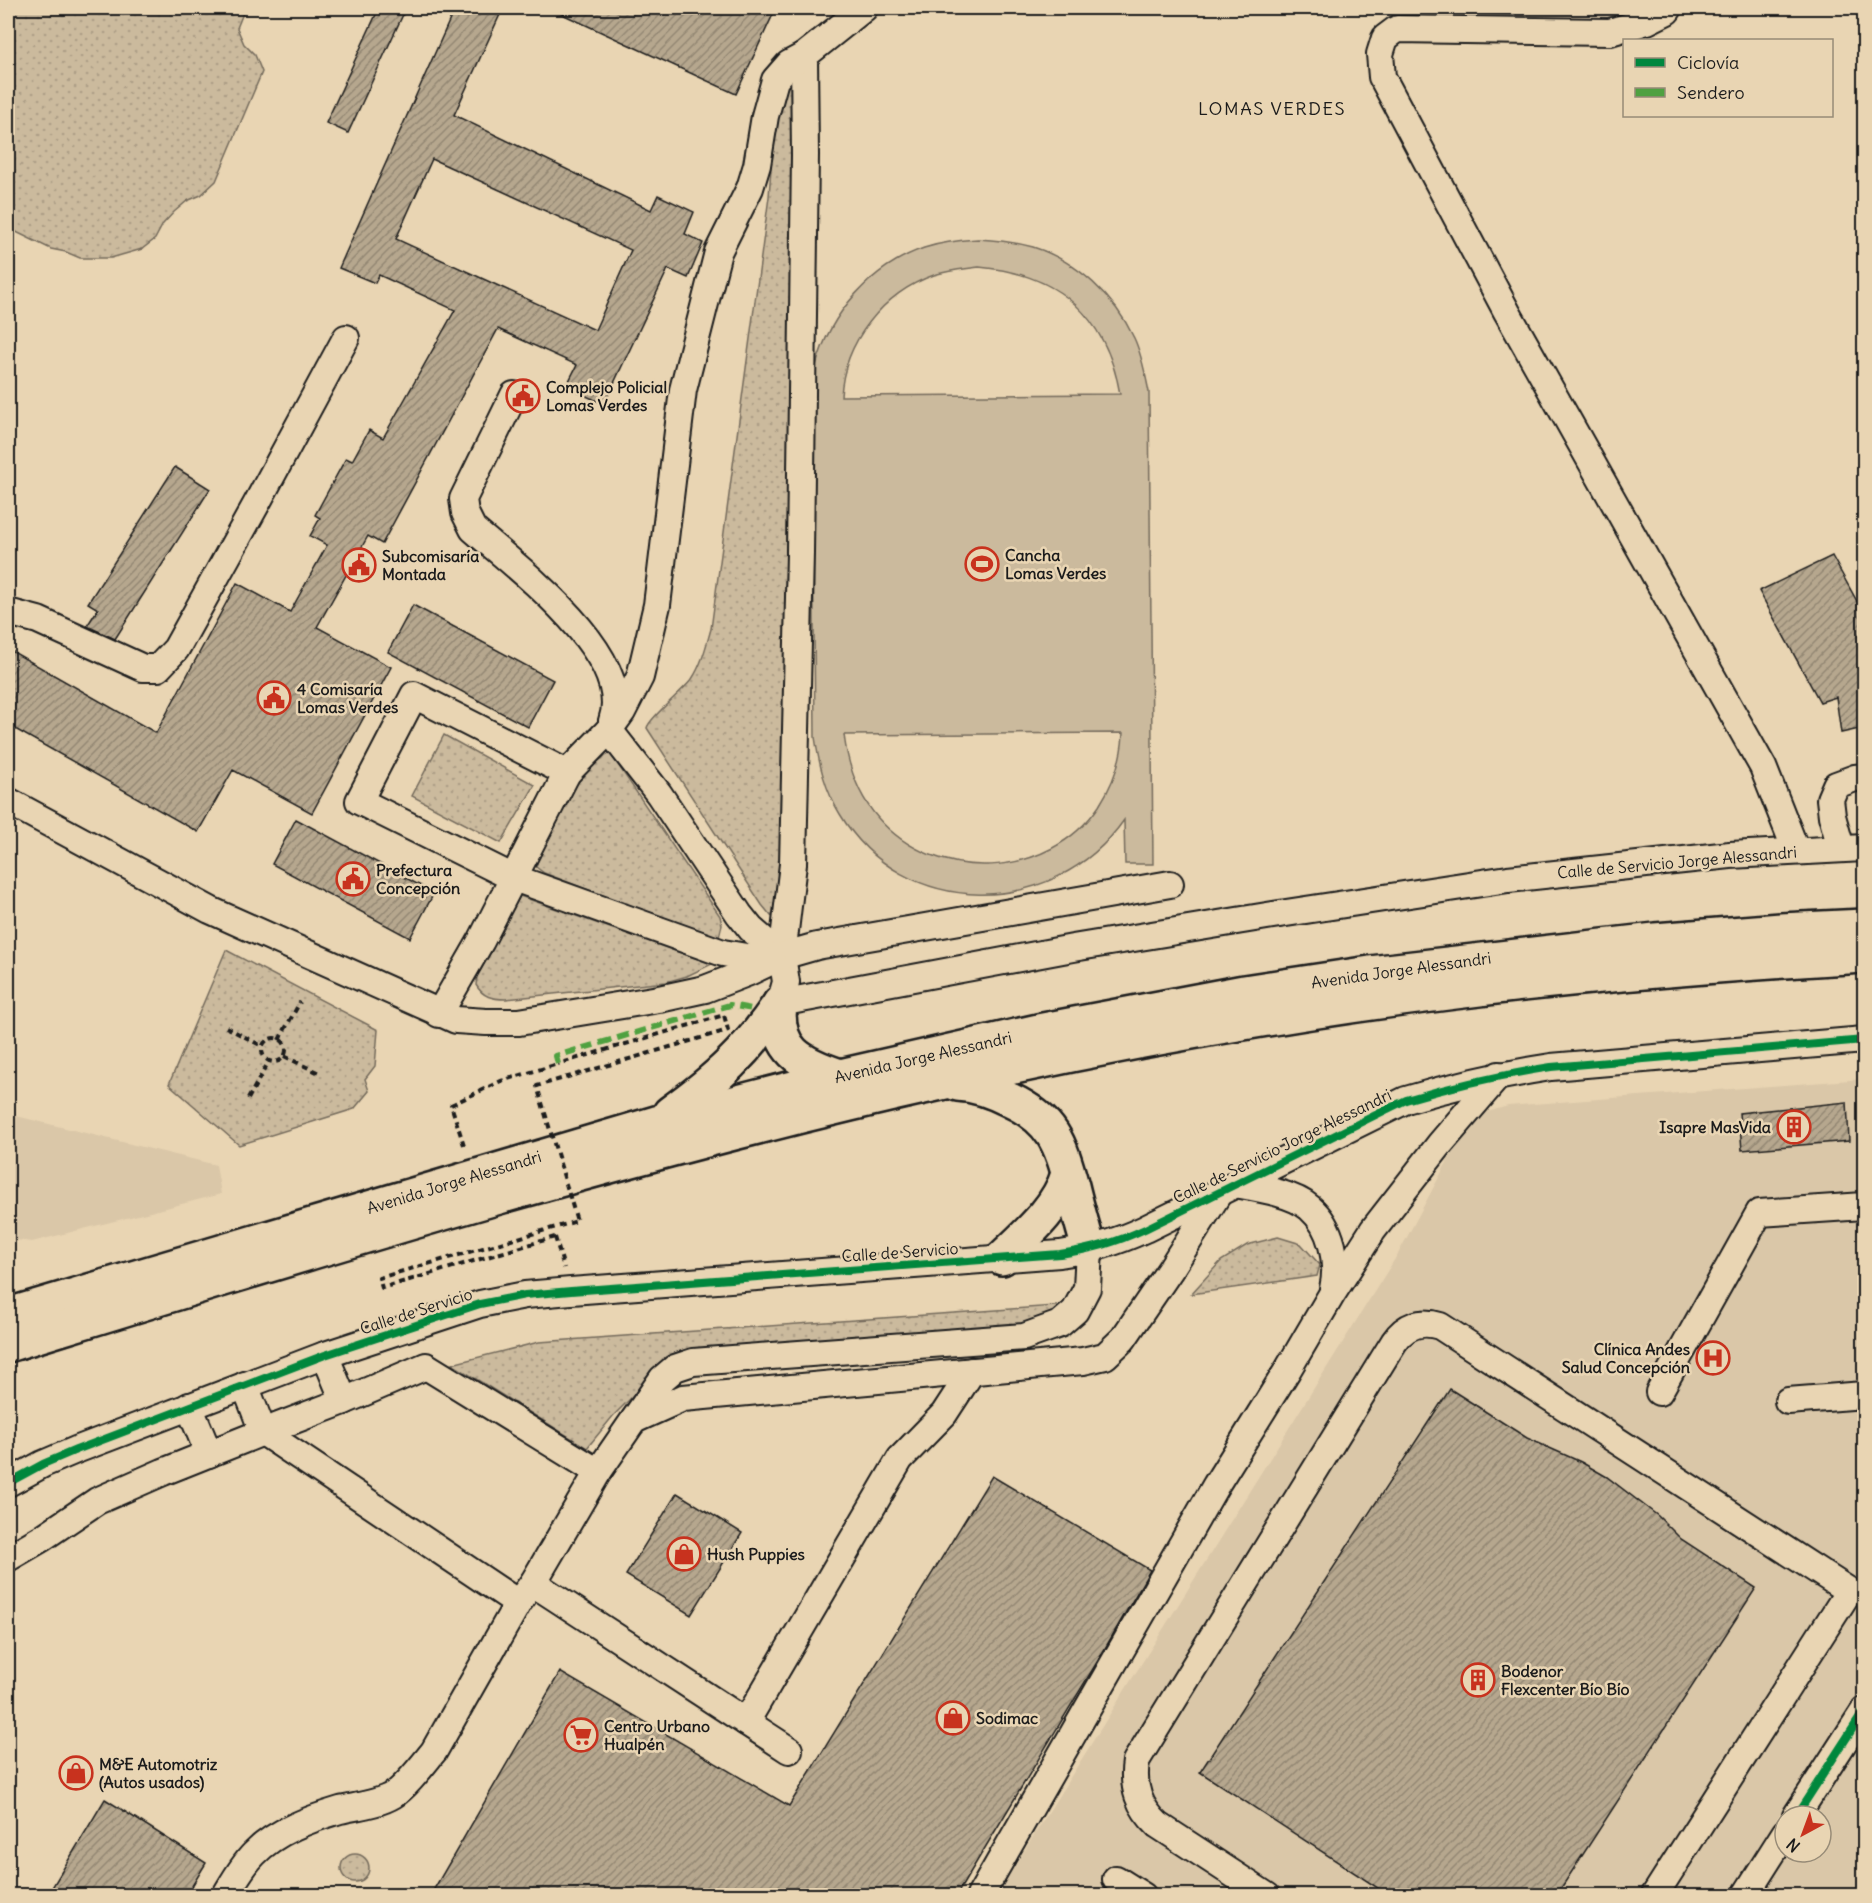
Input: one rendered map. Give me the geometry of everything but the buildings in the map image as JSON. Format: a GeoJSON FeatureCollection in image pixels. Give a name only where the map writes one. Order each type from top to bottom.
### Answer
{"type":"FeatureCollection","features":[{"type":"Feature","properties":{"kind":"highway","name":"Avenida Jorge Alessandri"},"geometry":{"type":"LineString","coordinates":[[8,1315],[656,1123],[840,1076],[1038,1031],[1244,992],[1359,974],[1655,940],[1864,926]]}},
{"type":"Feature","properties":{"kind":"highway","name":"Avenida Jorge Alessandri"},"geometry":{"type":"LineString","coordinates":[[8,1345],[519,1192],[671,1150],[943,1082],[1230,1026],[1455,992],[1636,972],[1864,956]]}},
{"type":"Feature","properties":{"kind":"highway"},"geometry":{"type":"LineString","coordinates":[[780,1003],[778,1017],[780,1031],[790,1050],[806,1063],[840,1076]]}},
{"type":"Feature","properties":{"kind":"highway"},"geometry":{"type":"LineString","coordinates":[[656,1123],[725,1070],[757,1036],[780,1003]]}},
{"type":"Feature","properties":{"kind":"highway"},"geometry":{"type":"LineString","coordinates":[[943,1082],[980,1088],[998,1094],[1027,1108],[1047,1127],[1064,1157],[1089,1249]]}},
{"type":"Feature","properties":{"kind":"highway"},"geometry":{"type":"LineString","coordinates":[[1002,1258],[1045,1215],[1065,1184],[1068,1174]]}},
{"type":"Feature","properties":{"kind":"highway"},"geometry":{"type":"LineString","coordinates":[[8,1305],[53,1301]]}},
{"type":"Feature","properties":{"kind":"highway"},"geometry":{"type":"LineString","coordinates":[[8,1362],[89,1320]]}},
{"type":"Feature","properties":{"kind":"street"},"geometry":{"type":"LineString","coordinates":[[439,1014],[481,941],[567,773],[609,730],[622,712],[640,676],[657,605],[683,390],[718,252],[750,188],[757,165],[765,116],[775,80],[789,64],[804,56],[864,8]]}},
{"type":"Feature","properties":{"kind":"street"},"geometry":{"type":"LineString","coordinates":[[1669,8],[1647,21],[1610,32],[1397,29],[1385,38],[1380,54],[1382,77],[1507,312],[1763,767],[1793,843],[1794,851]]}},
{"type":"Feature","properties":{"kind":"street"},"geometry":{"type":"LineString","coordinates":[[780,1003],[786,982],[782,956],[793,864],[794,828],[800,553],[804,56]]}},
{"type":"Feature","properties":{"kind":"street"},"geometry":{"type":"LineString","coordinates":[[8,612],[38,620],[143,668],[158,668],[176,650],[346,338]]}},
{"type":"Feature","properties":{"kind":"street"},"geometry":{"type":"LineString","coordinates":[[514,395],[463,499],[465,513],[473,529],[561,606],[598,653],[614,686],[616,710],[609,730]]}},
{"type":"Feature","properties":{"kind":"street"},"geometry":{"type":"LineString","coordinates":[[567,773],[414,695],[359,801],[514,878],[723,953],[752,958],[782,956]]}},
{"type":"Feature","properties":{"kind":"street"},"geometry":{"type":"LineString","coordinates":[[609,730],[659,794],[738,914],[751,929],[782,956]]}},
{"type":"Feature","properties":{"kind":"street"},"geometry":{"type":"LineString","coordinates":[[1853,848],[1832,816],[1830,799],[1836,785],[1864,777]]}},
{"type":"Feature","properties":{"kind":"street"},"geometry":{"type":"LineString","coordinates":[[8,801],[210,910],[439,1014],[456,1020],[486,1023],[519,1022],[659,999],[705,989],[782,956],[817,946],[1170,884]]}},
{"type":"Feature","properties":{"kind":"street","name":"Calle de Servicio Jorge Alessandri"},"geometry":{"type":"LineString","coordinates":[[780,1003],[1073,948],[1496,881],[1730,855],[1853,848]]}},
{"type":"Feature","properties":{"kind":"street","name":"Calle de Servicio Jorge Alessandri"},"geometry":{"type":"LineString","coordinates":[[1002,1258],[1060,1254],[1089,1249],[1126,1237],[1406,1100],[1451,1086],[1499,1074],[1551,1067],[1864,1040]]}},
{"type":"Feature","properties":{"kind":"street"},"geometry":{"type":"LineString","coordinates":[[980,1896],[1216,1485],[1332,1294],[1373,1230],[1440,1144],[1499,1074]]}},
{"type":"Feature","properties":{"kind":"street"},"geometry":{"type":"LineString","coordinates":[[634,1420],[683,1398],[1083,1361],[1105,1356],[1123,1339],[1228,1187],[1291,1198],[1309,1208],[1321,1221],[1336,1260],[1332,1294]]}},
{"type":"Feature","properties":{"kind":"street"},"geometry":{"type":"LineString","coordinates":[[1659,1392],[1759,1214],[1864,1206]]}},
{"type":"Feature","properties":{"kind":"street"},"geometry":{"type":"LineString","coordinates":[[225,1896],[238,1874],[254,1854],[269,1841],[299,1825],[394,1794],[415,1774],[434,1751],[518,1603],[533,1583],[597,1472],[662,1379],[675,1368],[693,1362],[1024,1337],[1060,1324],[1075,1311],[1087,1288],[1089,1249]]}},
{"type":"Feature","properties":{"kind":"street","name":"Calle de Servicio"},"geometry":{"type":"LineString","coordinates":[[8,1483],[43,1464],[189,1406],[325,1355],[480,1304],[525,1295],[1002,1258]]}},
{"type":"Feature","properties":{"kind":"street"},"geometry":{"type":"LineString","coordinates":[[1268,1896],[1158,1825],[1148,1815],[1135,1790],[1136,1761],[1399,1334],[1406,1328],[1423,1323],[1440,1326],[1857,1595],[1654,1896]]}},
{"type":"Feature","properties":{"kind":"street"},"geometry":{"type":"LineString","coordinates":[[325,1355],[344,1401]]}},
{"type":"Feature","properties":{"kind":"street"},"geometry":{"type":"LineString","coordinates":[[8,1558],[98,1501],[156,1475],[426,1366],[597,1472]]}},
{"type":"Feature","properties":{"kind":"street"},"geometry":{"type":"LineString","coordinates":[[746,1722],[900,1459],[945,1414],[972,1371]]}},
{"type":"Feature","properties":{"kind":"street"},"geometry":{"type":"LineString","coordinates":[[245,1385],[262,1432],[518,1603]]}},
{"type":"Feature","properties":{"kind":"street"},"geometry":{"type":"LineString","coordinates":[[1788,1401],[1864,1395]]}},
{"type":"Feature","properties":{"kind":"street"},"geometry":{"type":"LineString","coordinates":[[189,1406],[208,1454]]}},
{"type":"Feature","properties":{"kind":"street"},"geometry":{"type":"LineString","coordinates":[[533,1583],[789,1750]]}},
{"type":"Feature","properties":{"kind":"street"},"geometry":{"type":"LineString","coordinates":[[1804,1804],[1864,1711]]}},
{"type":"Feature","properties":{"kind":"street"},"geometry":{"type":"LineString","coordinates":[[1745,1896],[1773,1852]]}},
{"type":"Feature","properties":{"kind":"street"},"geometry":{"type":"LineString","coordinates":[[1116,1879],[1143,1896]]}},
{"type":"Feature","properties":{"kind":"path"},"geometry":{"type":"LineString","coordinates":[[279,1040],[300,1002]]}},
{"type":"Feature","properties":{"kind":"path"},"geometry":{"type":"LineString","coordinates":[[464,1145],[451,1105],[501,1081],[724,1015],[728,1030],[537,1086],[577,1221],[379,1278],[382,1288],[555,1237]]}},
{"type":"Feature","properties":{"kind":"path"},"geometry":{"type":"LineString","coordinates":[[226,1027],[262,1046]]}},
{"type":"Feature","properties":{"kind":"path"},"geometry":{"type":"LineString","coordinates":[[275,1038],[286,1048],[284,1056],[279,1061],[269,1061],[262,1054],[262,1046],[267,1040],[275,1038]]}},
{"type":"Feature","properties":{"kind":"path"},"geometry":{"type":"LineString","coordinates":[[284,1056],[321,1074]]}},
{"type":"Feature","properties":{"kind":"path"},"geometry":{"type":"LineString","coordinates":[[248,1099],[269,1061]]}},
{"type":"Feature","properties":{"kind":"shaded area"},"geometry":{"type":"Polygon","coordinates":[[[8,8],[245,8],[237,28],[244,44],[255,55],[262,72],[216,181],[201,195],[187,201],[174,212],[163,224],[155,239],[142,249],[111,258],[80,258],[51,249],[8,228],[8,8]]]}},
{"type":"Feature","properties":{"kind":"shaded area"},"geometry":{"type":"Polygon","coordinates":[[[795,77],[779,917],[776,919],[762,905],[647,728],[692,679],[701,661],[711,629],[769,197],[772,153],[782,91],[795,77]]]}},
{"type":"Feature","properties":{"kind":"shaded area","name":"Cancha Lomas Verdes"},"geometry":{"type":"Polygon","coordinates":[[[978,239],[1033,247],[1065,261],[1079,271],[1093,282],[1116,308],[1134,338],[1141,358],[1149,392],[1153,864],[1125,864],[1124,820],[1094,853],[1059,876],[1020,890],[979,894],[939,889],[901,874],[867,849],[840,814],[830,796],[815,737],[812,394],[816,366],[831,328],[856,294],[871,279],[905,256],[924,248],[978,239]],[[979,267],[934,275],[915,283],[883,307],[858,339],[844,376],[841,396],[1120,394],[1113,366],[1103,342],[1090,321],[1074,304],[1055,289],[1033,279],[1007,271],[979,267]],[[1123,733],[844,735],[851,769],[864,799],[878,818],[902,840],[930,855],[960,863],[991,865],[1022,860],[1052,849],[1078,831],[1099,806],[1109,789],[1119,762],[1123,733]]]}},
{"type":"Feature","properties":{"kind":"shaded area"},"geometry":{"type":"Polygon","coordinates":[[[444,735],[535,785],[501,843],[412,796],[444,735]]]}},
{"type":"Feature","properties":{"kind":"shaded area"},"geometry":{"type":"Polygon","coordinates":[[[610,753],[720,916],[722,925],[719,937],[710,936],[544,873],[536,867],[538,858],[578,775],[610,753]]]}},
{"type":"Feature","properties":{"kind":"shaded area"},"geometry":{"type":"Polygon","coordinates":[[[520,896],[712,964],[687,976],[666,982],[506,999],[488,996],[476,985],[477,977],[520,896]]]}},
{"type":"Feature","properties":{"kind":"shaded area"},"geometry":{"type":"Polygon","coordinates":[[[226,950],[378,1030],[375,1066],[365,1079],[369,1091],[354,1109],[239,1145],[169,1084],[226,950]]]}},
{"type":"Feature","properties":{"kind":"shaded area"},"geometry":{"type":"Polygon","coordinates":[[[1864,1079],[1864,1895],[996,1896],[1398,1254],[1461,1136],[1478,1117],[1508,1106],[1864,1079]]]}},
{"type":"Feature","properties":{"kind":"shaded area"},"geometry":{"type":"Polygon","coordinates":[[[8,1114],[216,1165],[221,1194],[32,1242],[8,1239],[8,1114]]]}},
{"type":"Feature","properties":{"kind":"shaded area"},"geometry":{"type":"Polygon","coordinates":[[[1278,1237],[1301,1244],[1320,1265],[1317,1276],[1191,1294],[1221,1261],[1247,1245],[1278,1237]]]}},
{"type":"Feature","properties":{"kind":"shaded area"},"geometry":{"type":"Polygon","coordinates":[[[1069,1305],[1049,1328],[680,1369],[638,1391],[613,1416],[587,1448],[452,1364],[539,1342],[1069,1305]]]}},
{"type":"Feature","properties":{"kind":"shaded area"},"geometry":{"type":"Polygon","coordinates":[[[355,1854],[365,1858],[369,1868],[365,1878],[355,1882],[345,1878],[341,1868],[345,1858],[355,1854]]]}},
{"type":"Feature","properties":{"kind":"marked path"},"geometry":{"type":"LineString","coordinates":[[558,1064],[556,1056],[730,1005],[752,1009]]}},
{"type":"Feature","properties":{"kind":"cycle path"},"geometry":{"type":"LineString","coordinates":[[8,1483],[43,1464],[76,1450],[325,1355],[480,1304],[525,1295],[1072,1252],[1103,1245],[1134,1234],[1406,1100],[1442,1090],[1551,1067],[1864,1040]]}},
{"type":"Feature","properties":{"kind":"cycle path"},"geometry":{"type":"LineString","coordinates":[[1804,1804],[1864,1711]]}},
{"type":"Feature","properties":{"kind":"place","name":"Complejo Policial Lomas Verdes"},"geometry":{"type":"Point","coordinates":[523,396]}},
{"type":"Feature","properties":{"kind":"place","name":"Cancha Lomas Verdes"},"geometry":{"type":"Point","coordinates":[982,564]}},
{"type":"Feature","properties":{"kind":"place","name":"Subcomisaría Montada"},"geometry":{"type":"Point","coordinates":[359,565]}},
{"type":"Feature","properties":{"kind":"place","name":"4 Comisaría Lomas Verdes"},"geometry":{"type":"Point","coordinates":[274,698]}},
{"type":"Feature","properties":{"kind":"place","name":"Prefectura Concepción"},"geometry":{"type":"Point","coordinates":[353,879]}},
{"type":"Feature","properties":{"kind":"place","name":"Isapre MasVida"},"geometry":{"type":"Point","coordinates":[1794,1127]}},
{"type":"Feature","properties":{"kind":"place","name":"Clínica Andes Salud Concepción"},"geometry":{"type":"Point","coordinates":[1713,1358]}},
{"type":"Feature","properties":{"kind":"place","name":"Hush Puppies"},"geometry":{"type":"Point","coordinates":[684,1554]}},
{"type":"Feature","properties":{"kind":"place","name":"Bodenor Flexcenter Bío Bío"},"geometry":{"type":"Point","coordinates":[1478,1680]}},
{"type":"Feature","properties":{"kind":"place","name":"Sodimac"},"geometry":{"type":"Point","coordinates":[953,1718]}},
{"type":"Feature","properties":{"kind":"place","name":"Centro Urbano Hualpén"},"geometry":{"type":"Point","coordinates":[581,1735]}},
{"type":"Feature","properties":{"kind":"place","name":"M&E Automotriz (Autos usados)"},"geometry":{"type":"Point","coordinates":[76,1773]}},
{"type":"Feature","properties":{"kind":"district","name":"LOMAS VERDES"},"geometry":{"type":"Point","coordinates":[1272,108]}}]}
